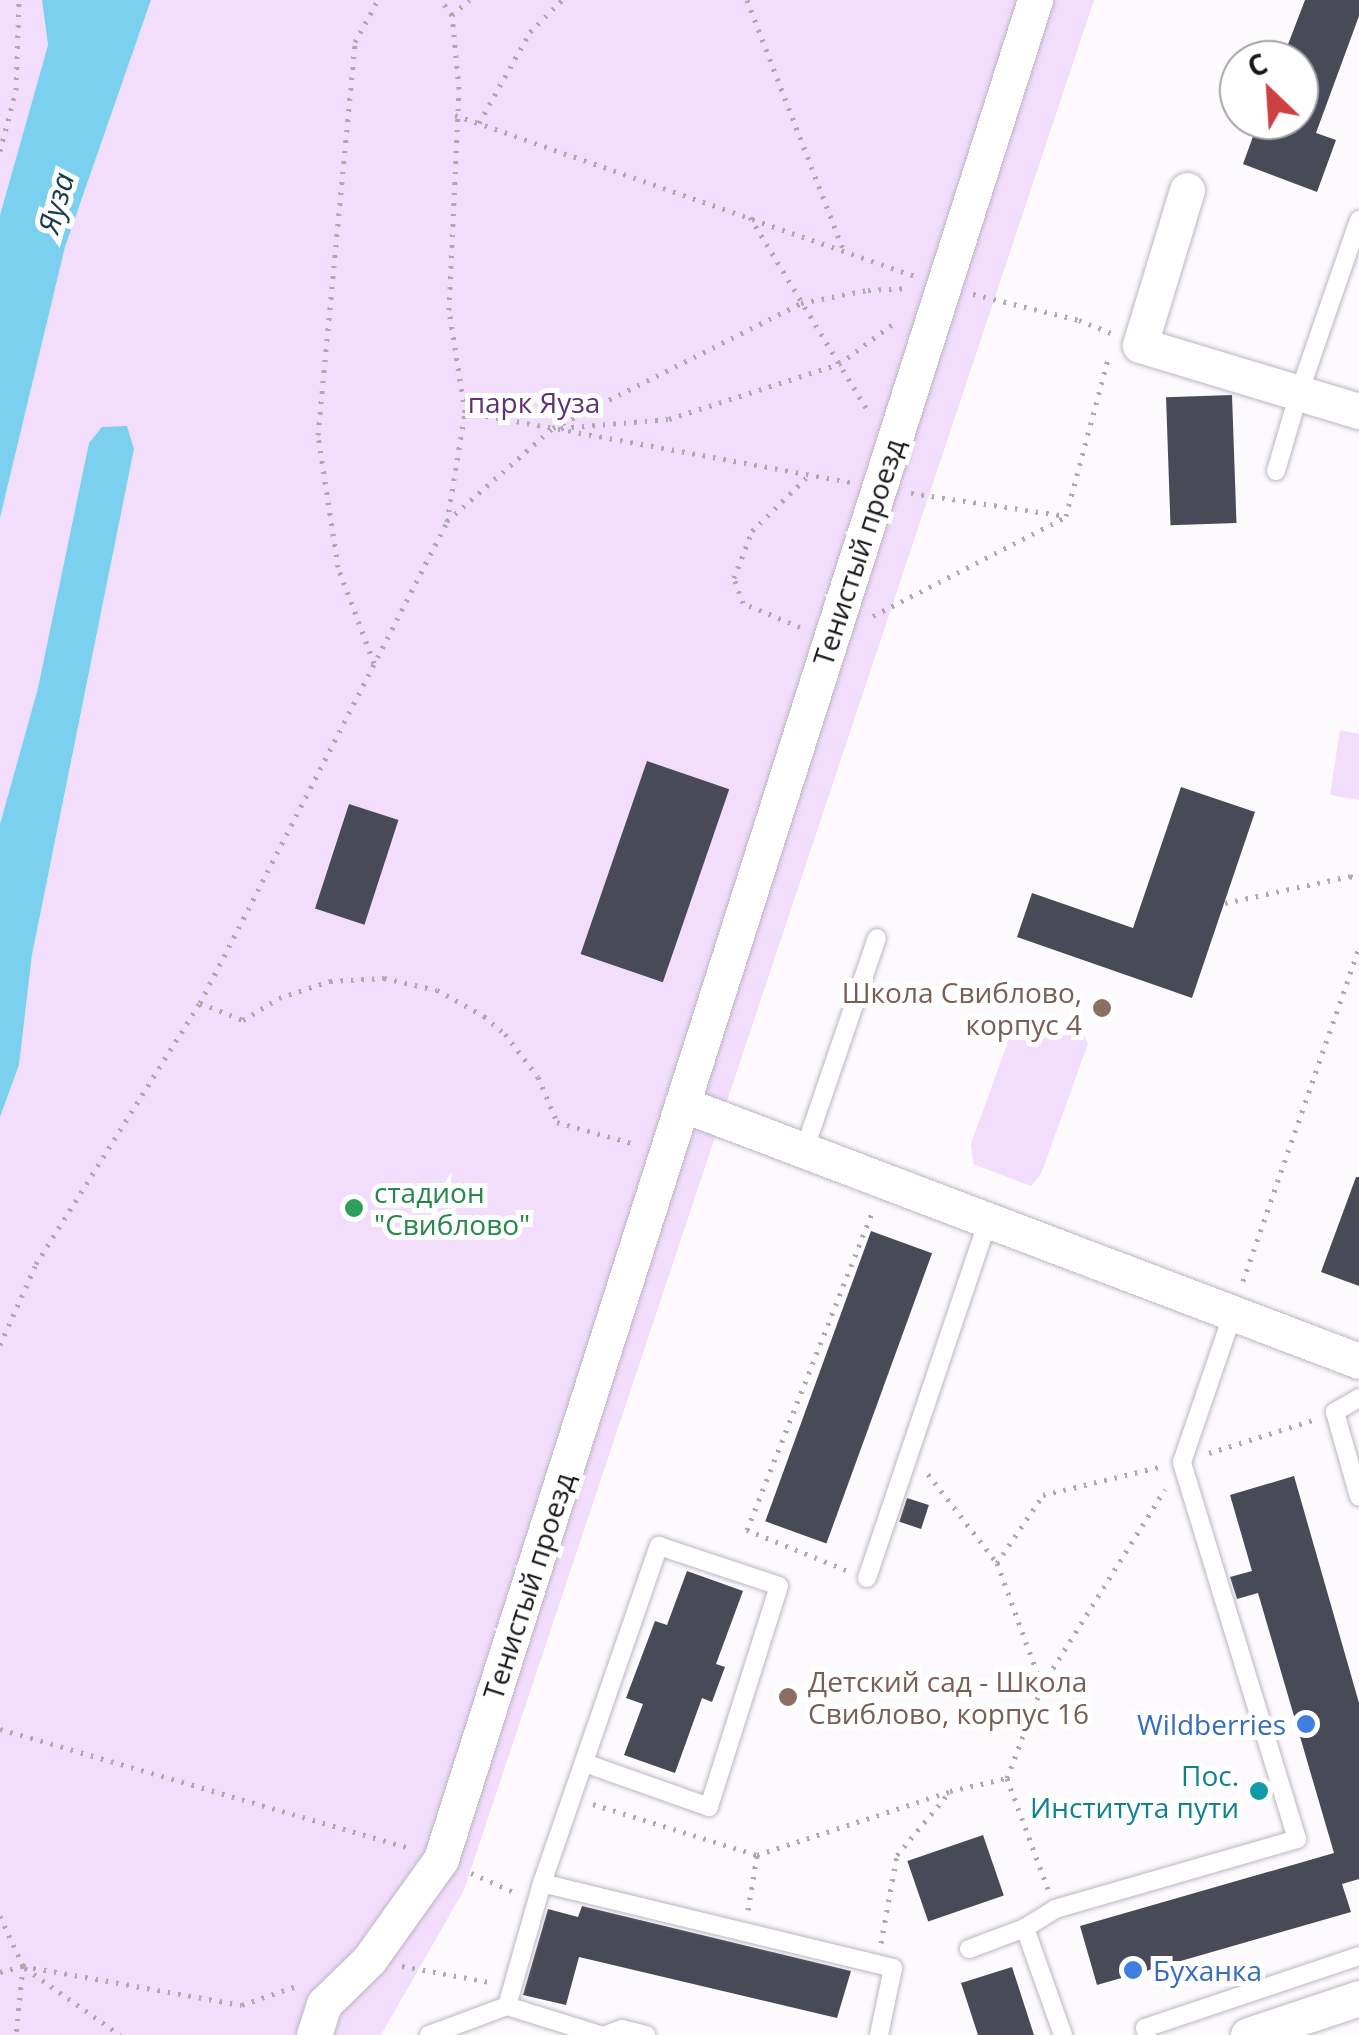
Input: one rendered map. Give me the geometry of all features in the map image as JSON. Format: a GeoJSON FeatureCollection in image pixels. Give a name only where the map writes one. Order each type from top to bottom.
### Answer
{"type":"FeatureCollection","features":[{"type":"Feature","properties":{"kind":"street","name":"Тенистый проезд"},"geometry":{"type":"LineString","coordinates":[[314,2035],[324,2004],[369,1960],[441,1860],[1035,0]]}},
{"type":"Feature","properties":{"kind":"street"},"geometry":{"type":"LineString","coordinates":[[1186,190],[1140,346],[1359,411]]}},
{"type":"Feature","properties":{"kind":"street"},"geometry":{"type":"LineString","coordinates":[[682,1104],[988,1220],[1065,1257],[1359,1360]]}},
{"type":"Feature","properties":{"kind":"street"},"geometry":{"type":"LineString","coordinates":[[1248,2035],[1359,1998]]}},
{"type":"Feature","properties":{"kind":"lane"},"geometry":{"type":"LineString","coordinates":[[1276,471],[1298,392],[1359,220]]}},
{"type":"Feature","properties":{"kind":"lane"},"geometry":{"type":"LineString","coordinates":[[804,1151],[878,938]]}},
{"type":"Feature","properties":{"kind":"lane"},"geometry":{"type":"LineString","coordinates":[[867,1578],[988,1220]]}},
{"type":"Feature","properties":{"kind":"lane"},"geometry":{"type":"LineString","coordinates":[[968,1950],[1025,1928],[1055,1909],[1297,1839],[1182,1462],[1233,1313]]}},
{"type":"Feature","properties":{"kind":"lane"},"geometry":{"type":"LineString","coordinates":[[1359,1398],[1335,1412],[1359,1497]]}},
{"type":"Feature","properties":{"kind":"lane"},"geometry":{"type":"LineString","coordinates":[[506,2006],[542,1883],[658,1546],[779,1586],[709,1806],[585,1763]]}},
{"type":"Feature","properties":{"kind":"lane"},"geometry":{"type":"LineString","coordinates":[[542,1883],[893,1968],[879,2035]]}},
{"type":"Feature","properties":{"kind":"lane"},"geometry":{"type":"LineString","coordinates":[[1025,1928],[1063,2035]]}},
{"type":"Feature","properties":{"kind":"lane"},"geometry":{"type":"LineString","coordinates":[[1147,2035],[1145,2028],[1359,1956]]}},
{"type":"Feature","properties":{"kind":"lane"},"geometry":{"type":"LineString","coordinates":[[429,2035],[506,2006],[603,2035],[622,2029],[646,2035]]}},
{"type":"Feature","properties":{"kind":"path"},"geometry":{"type":"LineString","coordinates":[[0,150],[16,90],[19,0]]}},
{"type":"Feature","properties":{"kind":"path"},"geometry":{"type":"LineString","coordinates":[[374,663],[338,567],[318,435],[355,42],[378,0]]}},
{"type":"Feature","properties":{"kind":"path"},"geometry":{"type":"LineString","coordinates":[[0,1345],[36,1264],[200,1003],[447,522],[465,412],[449,310],[459,89],[452,14],[441,0]]}},
{"type":"Feature","properties":{"kind":"path"},"geometry":{"type":"LineString","coordinates":[[452,14],[469,0]]}},
{"type":"Feature","properties":{"kind":"path"},"geometry":{"type":"LineString","coordinates":[[479,123],[530,32],[562,0]]}},
{"type":"Feature","properties":{"kind":"path"},"geometry":{"type":"LineString","coordinates":[[747,0],[843,249]]}},
{"type":"Feature","properties":{"kind":"path"},"geometry":{"type":"LineString","coordinates":[[456,115],[943,286],[1079,320],[1114,334],[1156,290]]}},
{"type":"Feature","properties":{"kind":"path"},"geometry":{"type":"LineString","coordinates":[[748,216],[891,450]]}},
{"type":"Feature","properties":{"kind":"path"},"geometry":{"type":"LineString","coordinates":[[447,522],[553,428],[801,303],[868,290],[943,286]]}},
{"type":"Feature","properties":{"kind":"path"},"geometry":{"type":"LineString","coordinates":[[553,428],[669,419],[839,364],[898,320]]}},
{"type":"Feature","properties":{"kind":"path"},"geometry":{"type":"LineString","coordinates":[[810,475],[752,530],[734,578],[743,603],[831,637],[1066,516],[1110,353]]}},
{"type":"Feature","properties":{"kind":"path"},"geometry":{"type":"LineString","coordinates":[[465,412],[879,488],[1066,516]]}},
{"type":"Feature","properties":{"kind":"path"},"geometry":{"type":"LineString","coordinates":[[1225,902],[1350,876],[1359,879]]}},
{"type":"Feature","properties":{"kind":"path"},"geometry":{"type":"LineString","coordinates":[[1233,1313],[1359,947]]}},
{"type":"Feature","properties":{"kind":"path"},"geometry":{"type":"LineString","coordinates":[[200,1003],[243,1020],[279,998],[330,981],[384,978],[437,990],[484,1016],[505,1034],[538,1076],[558,1122],[642,1146]]}},
{"type":"Feature","properties":{"kind":"path"},"geometry":{"type":"LineString","coordinates":[[867,1578],[747,1530],[884,1182]]}},
{"type":"Feature","properties":{"kind":"path"},"geometry":{"type":"LineString","coordinates":[[997,1563],[1043,1495],[1182,1462],[1335,1412]]}},
{"type":"Feature","properties":{"kind":"path"},"geometry":{"type":"LineString","coordinates":[[911,1452],[997,1563],[1042,1686]]}},
{"type":"Feature","properties":{"kind":"path"},"geometry":{"type":"LineString","coordinates":[[1055,1909],[1007,1778],[1042,1686],[1182,1462]]}},
{"type":"Feature","properties":{"kind":"path"},"geometry":{"type":"LineString","coordinates":[[0,1729],[441,1860],[536,1902]]}},
{"type":"Feature","properties":{"kind":"path"},"geometry":{"type":"LineString","coordinates":[[572,1797],[757,1856],[950,1791],[1007,1778]]}},
{"type":"Feature","properties":{"kind":"path"},"geometry":{"type":"LineString","coordinates":[[877,1964],[897,1856],[950,1791]]}},
{"type":"Feature","properties":{"kind":"path"},"geometry":{"type":"LineString","coordinates":[[744,1932],[757,1856]]}},
{"type":"Feature","properties":{"kind":"path"},"geometry":{"type":"LineString","coordinates":[[0,1916],[23,1966],[120,2035]]}},
{"type":"Feature","properties":{"kind":"path"},"geometry":{"type":"LineString","coordinates":[[369,1960],[512,1987]]}},
{"type":"Feature","properties":{"kind":"path"},"geometry":{"type":"LineString","coordinates":[[16,2035],[23,1966]]}},
{"type":"Feature","properties":{"kind":"path"},"geometry":{"type":"LineString","coordinates":[[0,1972],[23,1966],[242,2005],[296,1986]]}},
{"type":"Feature","properties":{"kind":"green space"},"geometry":{"type":"Polygon","coordinates":[[[0,0],[42,0],[48,45],[0,215],[0,0]]]}},
{"type":"Feature","properties":{"kind":"green space","name":"парк Яуза"},"geometry":{"type":"Polygon","coordinates":[[[151,0],[1094,0],[464,1890],[381,2035],[0,2035],[0,1117],[19,1065],[32,955],[134,449],[127,426],[38,688],[0,824],[0,518],[65,247],[151,0]]]}},
{"type":"Feature","properties":{"kind":"green space"},"geometry":{"type":"Polygon","coordinates":[[[1340,730],[1359,734],[1359,800],[1330,795],[1340,730]]]}},
{"type":"Feature","properties":{"kind":"green space"},"geometry":{"type":"Polygon","coordinates":[[[1027,1015],[1083,1032],[1088,1044],[1041,1174],[1031,1186],[973,1164],[971,1144],[1015,1022],[1027,1015]]]}},
{"type":"Feature","properties":{"kind":"water","name":"Яуза"},"geometry":{"type":"Polygon","coordinates":[[[42,0],[151,0],[65,247],[0,518],[0,215],[48,45],[42,0]]]}},
{"type":"Feature","properties":{"kind":"water"},"geometry":{"type":"Polygon","coordinates":[[[127,426],[134,449],[32,955],[19,1065],[0,1117],[0,824],[38,688],[89,443],[102,427],[127,426]]]}},
{"type":"Feature","properties":{"kind":"building"},"geometry":{"type":"Polygon","coordinates":[[[1305,0],[1359,0],[1359,16],[1319,125],[1319,40],[1290,40],[1305,0]]]}},
{"type":"Feature","properties":{"kind":"building"},"geometry":{"type":"Polygon","coordinates":[[[1319,134],[1336,140],[1317,192],[1243,164],[1252,140],[1319,140],[1319,134]]]}},
{"type":"Feature","properties":{"kind":"building"},"geometry":{"type":"Polygon","coordinates":[[[1232,395],[1236,523],[1171,525],[1166,397],[1232,395]]]}},
{"type":"Feature","properties":{"kind":"building"},"geometry":{"type":"Polygon","coordinates":[[[647,761],[729,789],[663,982],[581,954],[647,761]]]}},
{"type":"Feature","properties":{"kind":"building"},"geometry":{"type":"Polygon","coordinates":[[[1181,787],[1255,812],[1192,998],[1017,937],[1032,893],[1133,928],[1181,787]]]}},
{"type":"Feature","properties":{"kind":"building"},"geometry":{"type":"Polygon","coordinates":[[[349,804],[398,820],[364,925],[315,909],[349,804]]]}},
{"type":"Feature","properties":{"kind":"building"},"geometry":{"type":"Polygon","coordinates":[[[1359,1177],[1359,1286],[1321,1272],[1359,1177]]]}},
{"type":"Feature","properties":{"kind":"building"},"geometry":{"type":"Polygon","coordinates":[[[871,1231],[932,1253],[826,1544],[765,1521],[871,1231]]]}},
{"type":"Feature","properties":{"kind":"building"},"geometry":{"type":"Polygon","coordinates":[[[1294,1476],[1359,1703],[1359,1879],[1342,1884],[1351,1912],[1097,1985],[1080,1926],[1334,1853],[1258,1593],[1237,1599],[1230,1577],[1252,1571],[1230,1495],[1294,1476]]]}},
{"type":"Feature","properties":{"kind":"building"},"geometry":{"type":"Polygon","coordinates":[[[907,1498],[929,1505],[921,1529],[899,1522],[907,1498]]]}},
{"type":"Feature","properties":{"kind":"building"},"geometry":{"type":"Polygon","coordinates":[[[687,1571],[743,1591],[716,1664],[725,1667],[712,1702],[702,1698],[675,1773],[624,1755],[643,1704],[626,1698],[655,1621],[667,1625],[687,1571]]]}},
{"type":"Feature","properties":{"kind":"building"},"geometry":{"type":"Polygon","coordinates":[[[983,1835],[1004,1896],[928,1922],[907,1861],[983,1835]]]}},
{"type":"Feature","properties":{"kind":"building"},"geometry":{"type":"Polygon","coordinates":[[[582,1906],[851,1971],[837,2018],[579,1957],[566,2005],[523,1995],[548,1909],[578,1917],[582,1906]]]}},
{"type":"Feature","properties":{"kind":"building"},"geometry":{"type":"Polygon","coordinates":[[[1012,1967],[1034,2035],[978,2035],[961,1983],[1012,1967]]]}},
{"type":"Feature","properties":{"kind":"place","name":"Школа Свиблово, корпус 4"},"geometry":{"type":"Point","coordinates":[1102,1008]}},
{"type":"Feature","properties":{"kind":"place","name":"стадион \"Свиблово\""},"geometry":{"type":"Point","coordinates":[354,1208]}},
{"type":"Feature","properties":{"kind":"place","name":"Детский сад - Школа Свиблово, корпус 16"},"geometry":{"type":"Point","coordinates":[788,1697]}},
{"type":"Feature","properties":{"kind":"place","name":"Wildberries"},"geometry":{"type":"Point","coordinates":[1306,1724]}},
{"type":"Feature","properties":{"kind":"place","name":"Пос. Института пути"},"geometry":{"type":"Point","coordinates":[1259,1791]}},
{"type":"Feature","properties":{"kind":"place","name":"Буханка"},"geometry":{"type":"Point","coordinates":[1133,1970]}}]}
